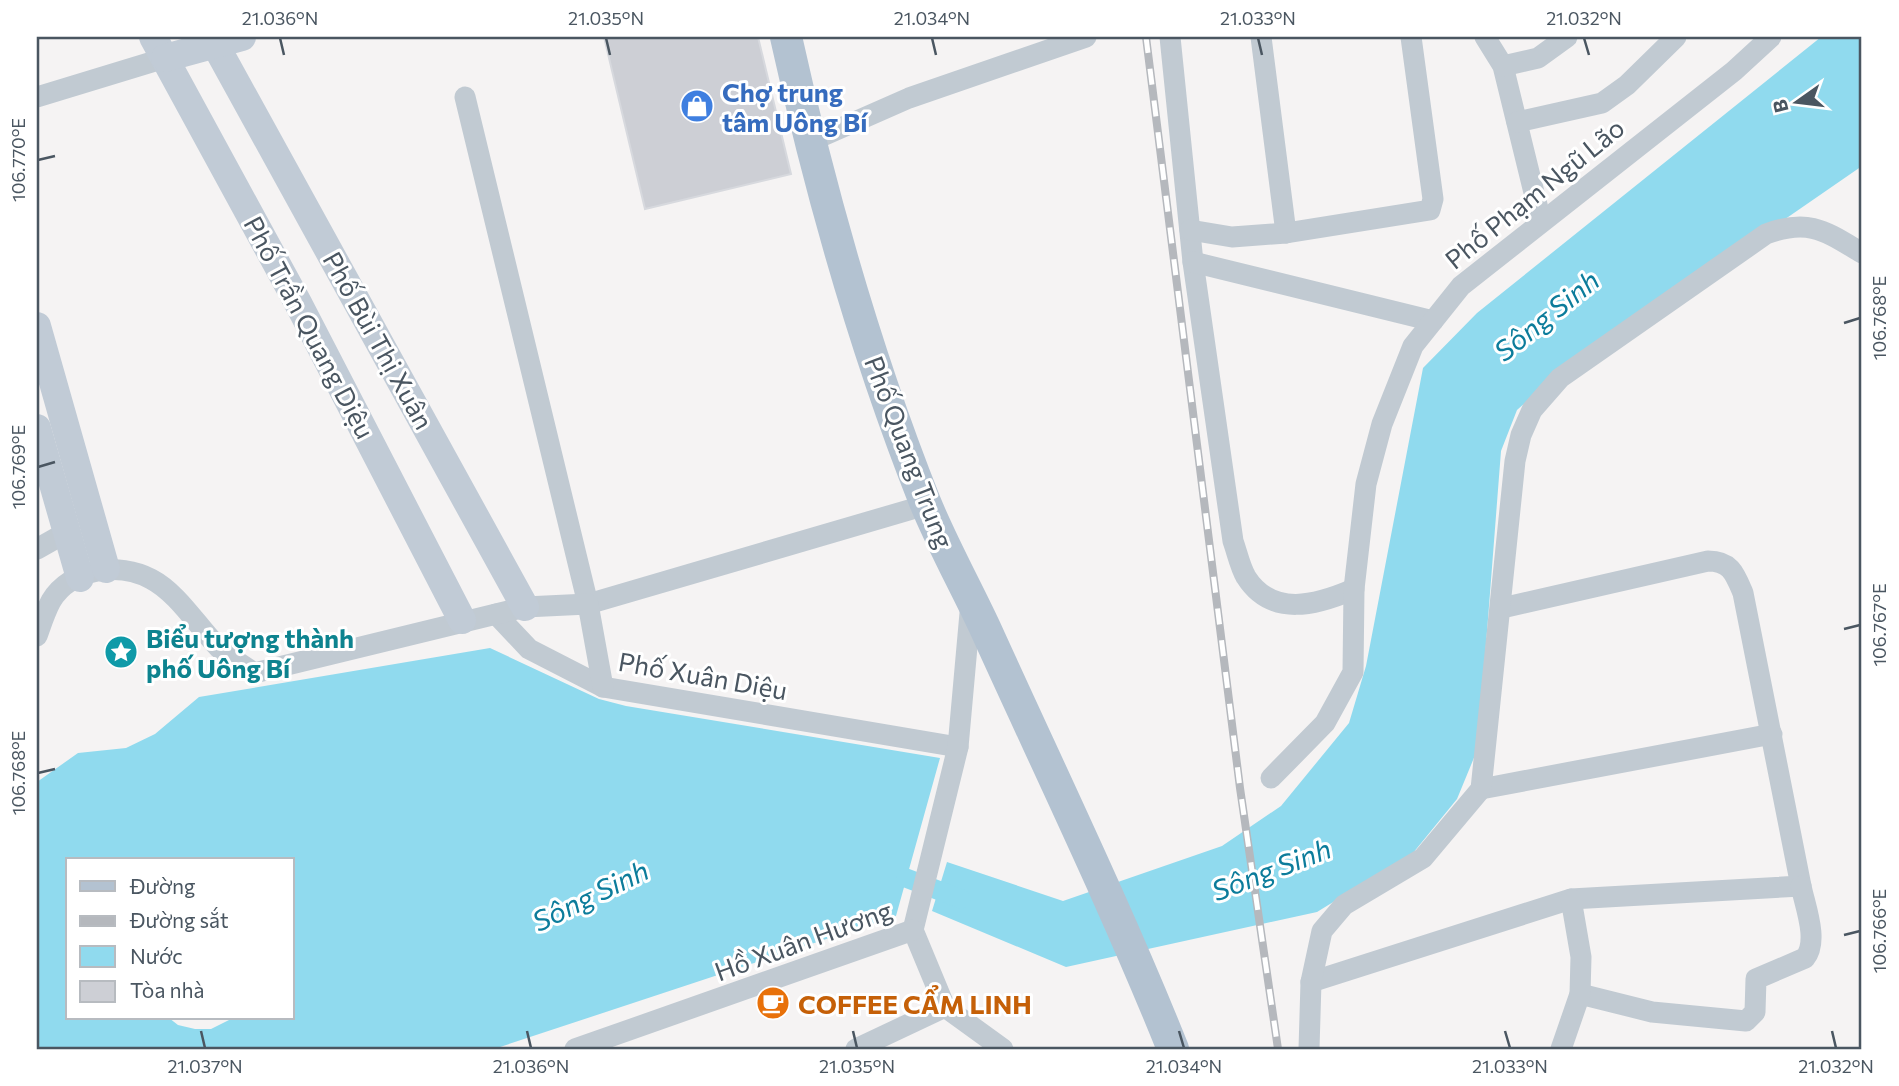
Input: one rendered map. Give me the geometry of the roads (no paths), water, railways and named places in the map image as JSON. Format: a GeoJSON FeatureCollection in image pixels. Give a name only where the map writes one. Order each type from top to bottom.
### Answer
{"type":"FeatureCollection","features":[{"type":"Feature","properties":{"kind":"main road","name":"Phố Quang Trung"},"geometry":{"type":"LineString","coordinates":[[786,37],[809,142],[849,288],[885,396],[926,505],[1085,849],[1173,1049]]}},
{"type":"Feature","properties":{"kind":"main road"},"geometry":{"type":"LineString","coordinates":[[159,47],[223,39]]}},
{"type":"Feature","properties":{"kind":"main road","name":"Phố Bùi Thị Xuân"},"geometry":{"type":"LineString","coordinates":[[223,39],[525,607]]}},
{"type":"Feature","properties":{"kind":"main road","name":"Phố Trần Quang Diệu"},"geometry":{"type":"LineString","coordinates":[[159,47],[298,303],[462,620]]}},
{"type":"Feature","properties":{"kind":"main road"},"geometry":{"type":"LineString","coordinates":[[39,344],[93,573]]}},
{"type":"Feature","properties":{"kind":"main road"},"geometry":{"type":"LineString","coordinates":[[37,428],[67,532],[93,573]]}},
{"type":"Feature","properties":{"kind":"street"},"geometry":{"type":"LineString","coordinates":[[809,142],[909,98],[1086,37]]}},
{"type":"Feature","properties":{"kind":"street"},"geometry":{"type":"LineString","coordinates":[[1170,37],[1189,230],[1233,541],[1246,576],[1266,598],[1293,606],[1321,603],[1354,589]]}},
{"type":"Feature","properties":{"kind":"street"},"geometry":{"type":"LineString","coordinates":[[1262,37],[1286,233]]}},
{"type":"Feature","properties":{"kind":"street"},"geometry":{"type":"LineString","coordinates":[[1189,230],[1231,237],[1286,233],[1425,212],[1433,205],[1411,37]]}},
{"type":"Feature","properties":{"kind":"street"},"geometry":{"type":"LineString","coordinates":[[1485,37],[1503,66],[1541,221]]}},
{"type":"Feature","properties":{"kind":"street"},"geometry":{"type":"LineString","coordinates":[[1503,66],[1538,58],[1567,37]]}},
{"type":"Feature","properties":{"kind":"street"},"geometry":{"type":"LineString","coordinates":[[1517,122],[1602,103],[1645,69],[1676,37]]}},
{"type":"Feature","properties":{"kind":"street","name":"Phố Phạm Ngũ Lão"},"geometry":{"type":"LineString","coordinates":[[1271,778],[1325,723],[1353,672],[1354,589],[1366,484],[1382,424],[1413,346],[1461,286],[1734,71],[1771,37]]}},
{"type":"Feature","properties":{"kind":"street"},"geometry":{"type":"LineString","coordinates":[[37,97],[159,47]]}},
{"type":"Feature","properties":{"kind":"street"},"geometry":{"type":"LineString","coordinates":[[465,97],[588,604],[603,687]]}},
{"type":"Feature","properties":{"kind":"street"},"geometry":{"type":"LineString","coordinates":[[1309,1049],[1311,982],[1322,931],[1344,905],[1423,858],[1481,789],[1502,608],[1515,461],[1521,435],[1544,394],[1560,378],[1766,234],[1785,227],[1804,225],[1822,229],[1862,253]]}},
{"type":"Feature","properties":{"kind":"street"},"geometry":{"type":"LineString","coordinates":[[1193,262],[1433,321]]}},
{"type":"Feature","properties":{"kind":"street"},"geometry":{"type":"LineString","coordinates":[[37,636],[51,601],[66,585],[93,573],[125,570],[152,580],[221,650],[254,673],[462,620],[525,607],[588,604],[926,505]]}},
{"type":"Feature","properties":{"kind":"street"},"geometry":{"type":"LineString","coordinates":[[37,549],[67,532]]}},
{"type":"Feature","properties":{"kind":"street"},"geometry":{"type":"LineString","coordinates":[[1502,608],[1708,561],[1721,561],[1730,567],[1742,593],[1772,734],[1812,943],[1810,952],[1805,958],[1756,979],[1755,1012],[1746,1021],[1652,1013],[1580,994]]}},
{"type":"Feature","properties":{"kind":"street","name":"Hồ Xuân Hương"},"geometry":{"type":"LineString","coordinates":[[578,1049],[913,930],[958,747],[971,599]]}},
{"type":"Feature","properties":{"kind":"street","name":"Phố Bùi Thị Xuân"},"geometry":{"type":"LineString","coordinates":[[525,607],[529,649]]}},
{"type":"Feature","properties":{"kind":"street","name":"Phố Xuân Diệu"},"geometry":{"type":"LineString","coordinates":[[496,614],[529,649],[603,687],[958,747]]}},
{"type":"Feature","properties":{"kind":"street"},"geometry":{"type":"LineString","coordinates":[[1481,789],[1772,734]]}},
{"type":"Feature","properties":{"kind":"street"},"geometry":{"type":"LineString","coordinates":[[1311,982],[1571,899],[1801,886]]}},
{"type":"Feature","properties":{"kind":"street"},"geometry":{"type":"LineString","coordinates":[[1561,1049],[1580,994],[1581,957],[1571,899]]}},
{"type":"Feature","properties":{"kind":"street"},"geometry":{"type":"LineString","coordinates":[[913,930],[945,1007],[1003,1049]]}},
{"type":"Feature","properties":{"kind":"street"},"geometry":{"type":"LineString","coordinates":[[856,1049],[945,1007]]}},
{"type":"Feature","properties":{"kind":"water"},"geometry":{"type":"Polygon","coordinates":[[[1821,37],[1862,37],[1862,166],[1550,381],[1517,410],[1501,451],[1478,748],[1457,799],[1413,853],[1317,912],[1066,967],[932,911],[947,862],[1063,901],[1222,846],[1281,806],[1349,723],[1366,666],[1423,368],[1477,313],[1821,37]]]}},
{"type":"Feature","properties":{"kind":"water"},"geometry":{"type":"Polygon","coordinates":[[[490,648],[599,699],[626,706],[940,758],[896,916],[494,1049],[37,1049],[37,782],[78,753],[126,748],[155,734],[199,697],[490,648]]]}},
{"type":"Feature","properties":{"kind":"waterway","name":"Sông Sinh"},"geometry":{"type":"LineString","coordinates":[[906,878],[961,899]]}},
{"type":"Feature","properties":{"kind":"railway"},"geometry":{"type":"LineString","coordinates":[[1146,37],[1240,788],[1278,1049]]}},
{"type":"Feature","properties":{"kind":"place","name":"Chợ trung tâm Uông Bí"},"geometry":{"type":"Point","coordinates":[697,106]}},
{"type":"Feature","properties":{"kind":"place","name":"Biểu tượng thành phố Uông Bí"},"geometry":{"type":"Point","coordinates":[121,652]}},
{"type":"Feature","properties":{"kind":"place","name":"COFFEE CẨM LINH"},"geometry":{"type":"Point","coordinates":[773,1003]}}]}
